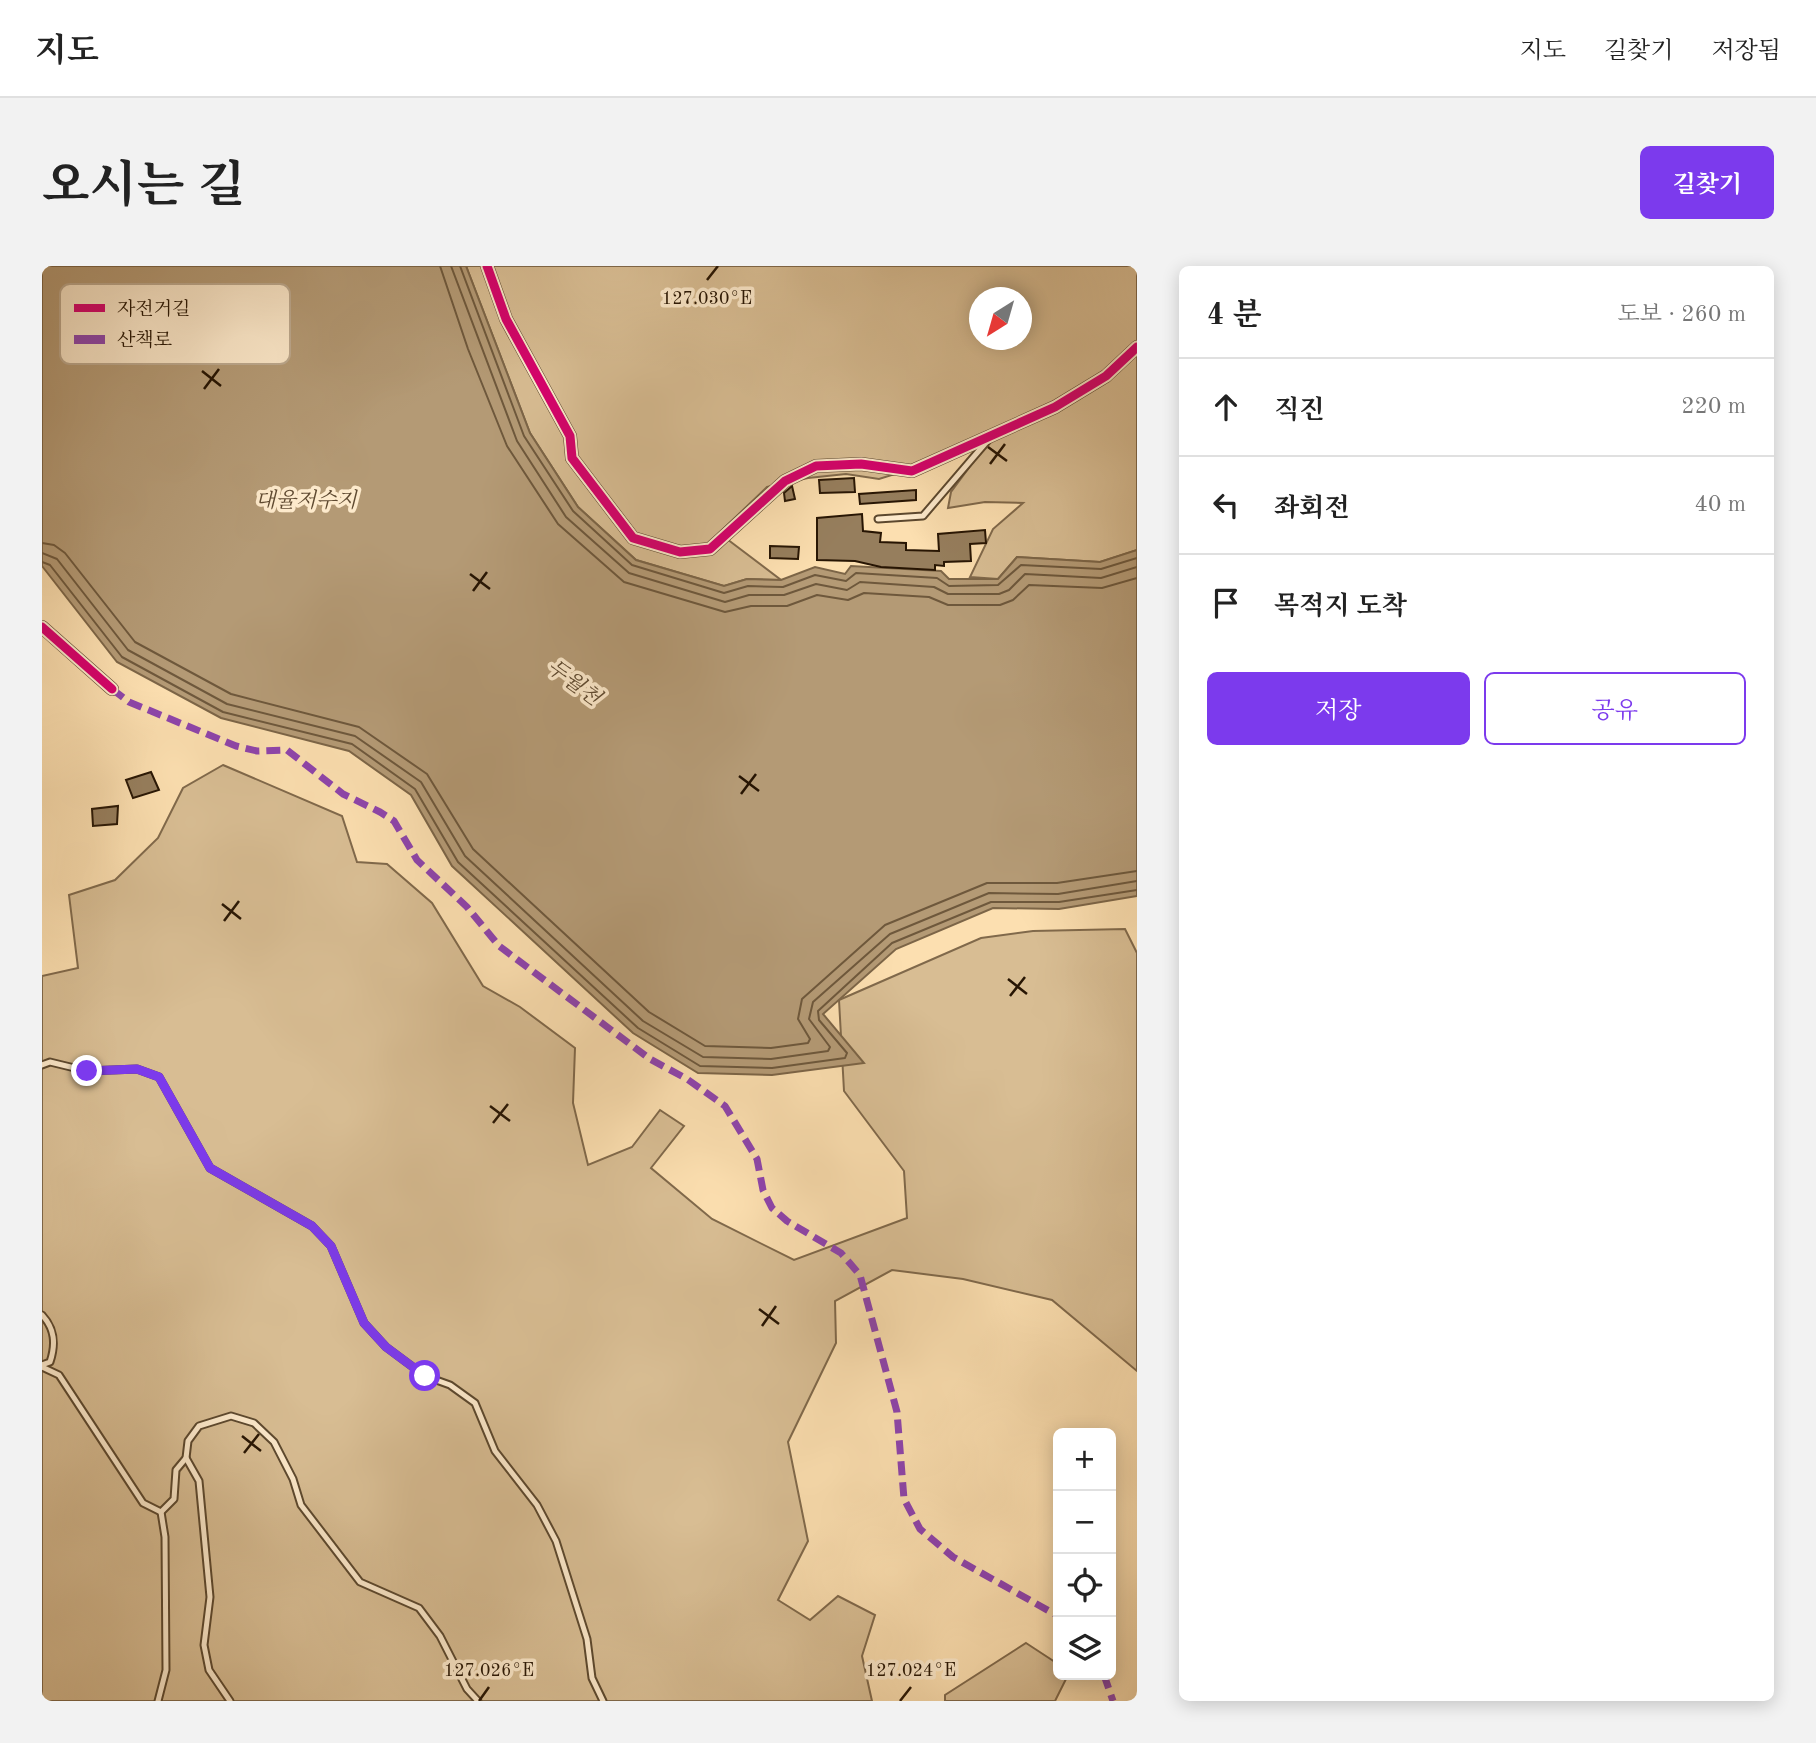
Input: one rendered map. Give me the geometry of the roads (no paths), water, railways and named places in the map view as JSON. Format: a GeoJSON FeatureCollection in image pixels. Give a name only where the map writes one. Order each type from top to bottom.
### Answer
{"type":"FeatureCollection","features":[{"type":"Feature","properties":{"kind":"street"},"geometry":{"type":"LineString","coordinates":[[487,266],[506,319],[570,436],[572,458],[633,538],[680,552],[710,549],[785,481],[816,466],[861,464],[912,471],[1055,407],[1106,376],[1137,347]]}},
{"type":"Feature","properties":{"kind":"street"},"geometry":{"type":"LineString","coordinates":[[42,627],[113,689]]}},
{"type":"Feature","properties":{"kind":"lane"},"geometry":{"type":"LineString","coordinates":[[878,519],[923,516],[993,434]]}},
{"type":"Feature","properties":{"kind":"lane"},"geometry":{"type":"LineString","coordinates":[[42,1065],[50,1062],[87,1071],[137,1069],[159,1077],[210,1168],[312,1226],[331,1246],[364,1323],[386,1347],[425,1376],[450,1384],[475,1403],[495,1451],[537,1505],[556,1541],[587,1639],[592,1678],[603,1701]]}},
{"type":"Feature","properties":{"kind":"lane"},"geometry":{"type":"LineString","coordinates":[[42,1315],[50,1324],[55,1347],[50,1362],[42,1366]]}},
{"type":"Feature","properties":{"kind":"lane"},"geometry":{"type":"LineString","coordinates":[[42,1366],[59,1375],[143,1503],[161,1512]]}},
{"type":"Feature","properties":{"kind":"lane"},"geometry":{"type":"LineString","coordinates":[[161,1512],[174,1499],[176,1470],[186,1458],[188,1441],[200,1426],[231,1416],[254,1423],[274,1442],[293,1479],[301,1505],[360,1583],[419,1608],[440,1636],[467,1689],[478,1701]]}},
{"type":"Feature","properties":{"kind":"lane"},"geometry":{"type":"LineString","coordinates":[[186,1458],[199,1481],[210,1597],[204,1645],[209,1670],[230,1701]]}},
{"type":"Feature","properties":{"kind":"lane"},"geometry":{"type":"LineString","coordinates":[[158,1701],[166,1670],[165,1537],[161,1512]]}},
{"type":"Feature","properties":{"kind":"water","name":"대율저수지"},"geometry":{"type":"Polygon","coordinates":[[[42,266],[466,266],[530,433],[578,507],[636,560],[724,586],[747,579],[781,580],[815,567],[845,574],[851,566],[941,571],[949,579],[998,579],[1017,557],[1100,562],[1137,550],[1137,896],[1059,909],[993,908],[896,949],[823,1014],[864,1063],[772,1075],[698,1073],[633,1033],[452,866],[411,795],[349,751],[221,718],[117,662],[42,566],[42,266]]]}},
{"type":"Feature","properties":{"kind":"water label","name":"두월천"},"geometry":{"type":"Point","coordinates":[574,682]}}]}
